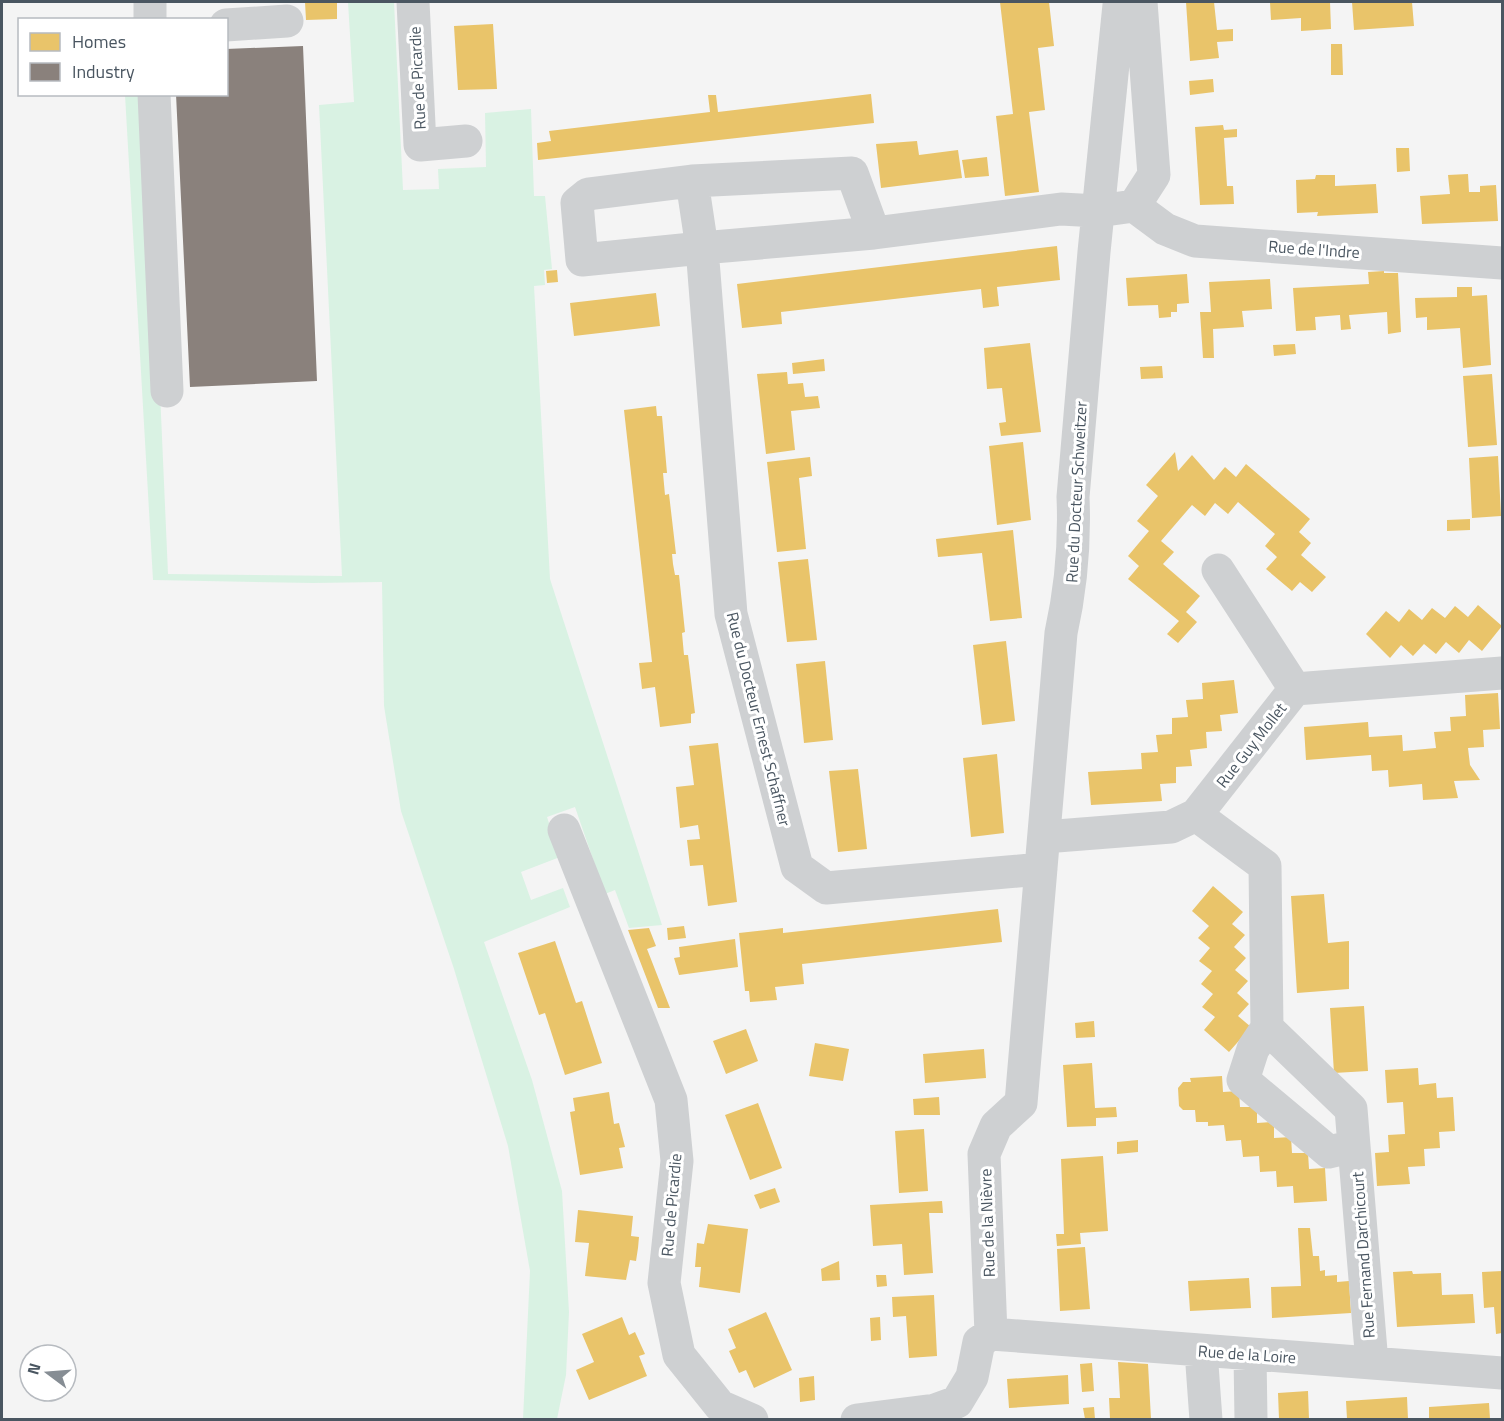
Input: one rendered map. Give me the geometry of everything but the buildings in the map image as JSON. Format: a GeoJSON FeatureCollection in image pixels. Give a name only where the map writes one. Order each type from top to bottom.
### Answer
{"type":"FeatureCollection","features":[{"type":"Feature","properties":{"kind":"street"},"geometry":{"type":"LineString","coordinates":[[150,2],[150,18]]}},
{"type":"Feature","properties":{"kind":"street","name":"Rue de Picardie"},"geometry":{"type":"LineString","coordinates":[[413,2],[420,145],[466,141]]}},
{"type":"Feature","properties":{"kind":"street","name":"Rue du Docteur Schweitzer"},"geometry":{"type":"LineString","coordinates":[[1031,982],[1061,633],[1070,593],[1075,530],[1073,497],[1098,211],[1119,5],[1122,2]]}},
{"type":"Feature","properties":{"kind":"street"},"geometry":{"type":"LineString","coordinates":[[874,233],[852,173],[692,181],[588,194],[577,203],[582,260],[874,233],[1061,209],[1098,211],[1134,206],[1154,175],[1141,2]]}},
{"type":"Feature","properties":{"kind":"street"},"geometry":{"type":"LineString","coordinates":[[228,25],[287,21]]}},
{"type":"Feature","properties":{"kind":"street"},"geometry":{"type":"LineString","coordinates":[[154,96],[167,391]]}},
{"type":"Feature","properties":{"kind":"street","name":"Rue du Docteur Ernest Schaffner"},"geometry":{"type":"LineString","coordinates":[[692,181],[702,248],[731,614],[797,867],[826,888],[1041,869]]}},
{"type":"Feature","properties":{"kind":"street","name":"Rue de l'Indre"},"geometry":{"type":"LineString","coordinates":[[1134,206],[1165,229],[1195,241],[1503,263]]}},
{"type":"Feature","properties":{"kind":"street"},"geometry":{"type":"LineString","coordinates":[[1218,570],[1295,689]]}},
{"type":"Feature","properties":{"kind":"street","name":"Rue Guy Mollet"},"geometry":{"type":"LineString","coordinates":[[1044,837],[1171,827],[1196,815],[1295,689],[1503,673]]}},
{"type":"Feature","properties":{"kind":"street"},"geometry":{"type":"LineString","coordinates":[[1196,815],[1265,866],[1267,1028]]}},
{"type":"Feature","properties":{"kind":"street","name":"Rue de Picardie"},"geometry":{"type":"LineString","coordinates":[[564,830],[671,1100],[677,1161],[664,1283],[679,1355],[720,1406],[752,1419]]}},
{"type":"Feature","properties":{"kind":"street","name":"Rue de la Nièvre"},"geometry":{"type":"LineString","coordinates":[[991,1334],[984,1154],[996,1126],[1021,1103],[1031,982]]}},
{"type":"Feature","properties":{"kind":"street","name":"Rue Fernand Darchicourt"},"geometry":{"type":"LineString","coordinates":[[1354,1146],[1329,1152],[1243,1080],[1253,1049],[1267,1028],[1351,1109],[1354,1146],[1371,1364]]}},
{"type":"Feature","properties":{"kind":"street"},"geometry":{"type":"LineString","coordinates":[[857,1419],[934,1410],[957,1402],[972,1377],[979,1342],[991,1334]]}},
{"type":"Feature","properties":{"kind":"street","name":"Rue de la Loire"},"geometry":{"type":"LineString","coordinates":[[991,1334],[1503,1373]]}},
{"type":"Feature","properties":{"kind":"street"},"geometry":{"type":"LineString","coordinates":[[1201,1351],[1206,1419]]}},
{"type":"Feature","properties":{"kind":"street"},"geometry":{"type":"LineString","coordinates":[[1250,1355],[1251,1419]]}},
{"type":"Feature","properties":{"kind":"green space"},"geometry":{"type":"Polygon","coordinates":[[[348,2],[394,2],[403,190],[439,189],[438,169],[486,167],[485,113],[531,109],[534,196],[545,196],[552,269],[544,270],[545,285],[534,286],[550,579],[662,925],[629,928],[615,890],[605,894],[575,807],[547,817],[560,857],[521,872],[531,900],[563,888],[570,907],[484,942],[532,1080],[562,1191],[569,1312],[566,1375],[557,1419],[523,1419],[530,1271],[508,1146],[454,969],[401,811],[384,706],[382,582],[153,580],[125,96],[147,96],[168,574],[342,576],[319,105],[354,102],[348,2]]]}}]}
